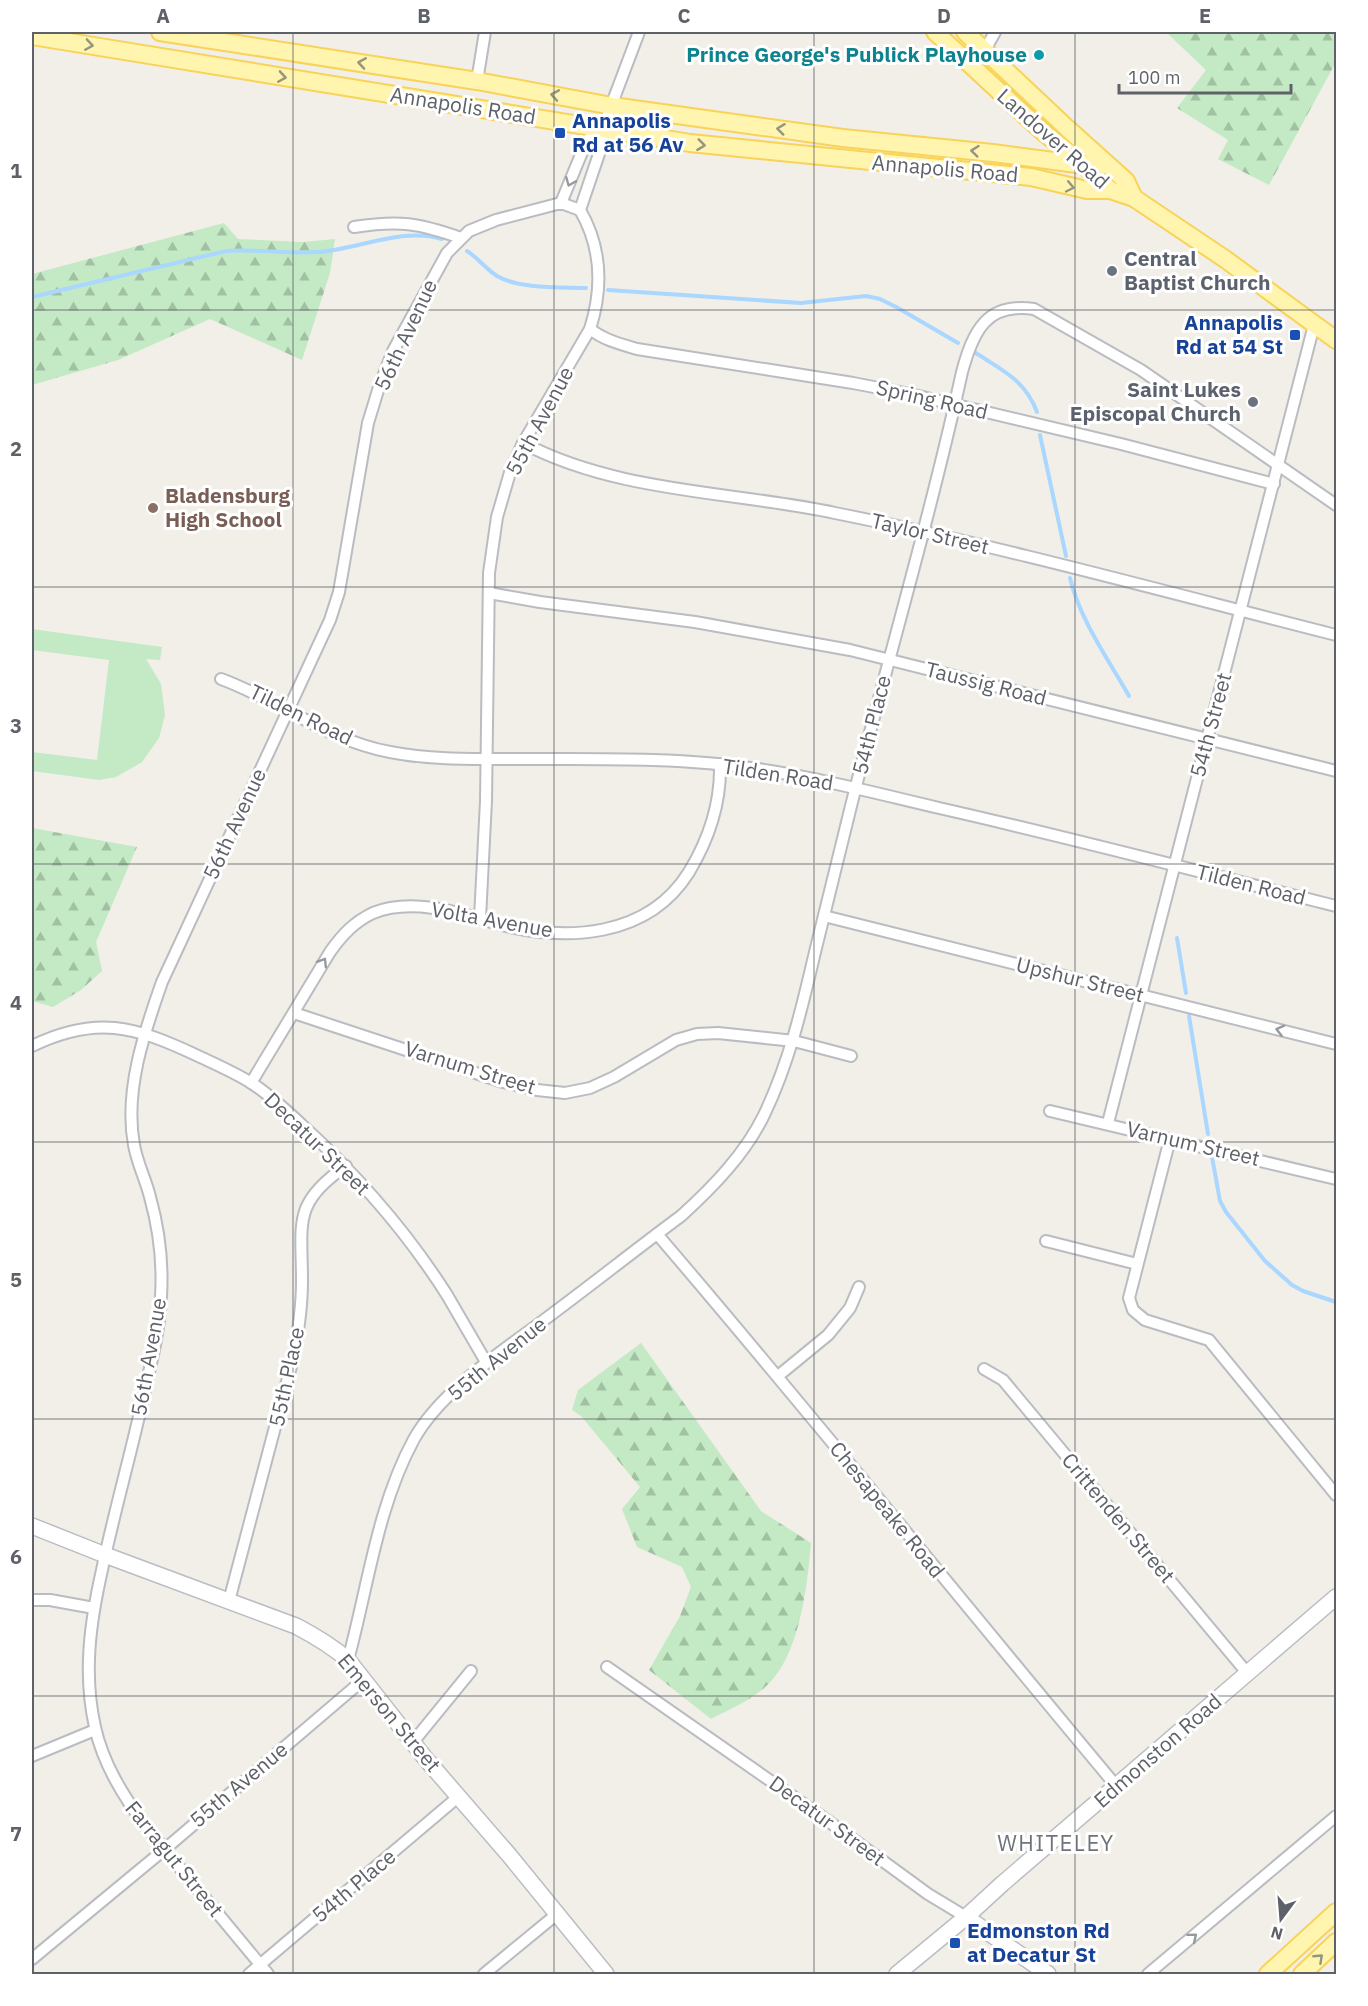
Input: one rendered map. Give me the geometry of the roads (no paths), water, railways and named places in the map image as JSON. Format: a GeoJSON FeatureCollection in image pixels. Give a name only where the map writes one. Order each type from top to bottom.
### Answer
{"type":"FeatureCollection","features":[{"type":"Feature","properties":{"kind":"main road","name":"Annapolis Road"},"geometry":{"type":"LineString","coordinates":[[160,32],[477,81],[612,106],[843,138],[1084,165],[1107,165]]}},
{"type":"Feature","properties":{"kind":"main road","name":"Landover Road"},"geometry":{"type":"LineString","coordinates":[[935,32],[1043,132],[1084,165],[1110,190],[1134,198]]}},
{"type":"Feature","properties":{"kind":"main road","name":"Landover Road"},"geometry":{"type":"LineString","coordinates":[[965,32],[1126,181],[1134,198]]}},
{"type":"Feature","properties":{"kind":"main road","name":"Annapolis Road"},"geometry":{"type":"LineString","coordinates":[[32,36],[602,130],[726,148],[1031,177],[1087,190],[1110,190]]}},
{"type":"Feature","properties":{"kind":"main road"},"geometry":{"type":"LineString","coordinates":[[1033,159],[1041,145],[1043,132]]}},
{"type":"Feature","properties":{"kind":"main road"},"geometry":{"type":"LineString","coordinates":[[1134,198],[1225,259],[1336,340]]}},
{"type":"Feature","properties":{"kind":"main road"},"geometry":{"type":"LineString","coordinates":[[1268,1974],[1336,1912]]}},
{"type":"Feature","properties":{"kind":"main road"},"geometry":{"type":"LineString","coordinates":[[1302,1974],[1336,1942]]}},
{"type":"Feature","properties":{"kind":"street"},"geometry":{"type":"LineString","coordinates":[[477,81],[485,32]]}},
{"type":"Feature","properties":{"kind":"street"},"geometry":{"type":"LineString","coordinates":[[602,130],[587,140],[561,203],[580,210],[603,142],[602,130],[639,32]]}},
{"type":"Feature","properties":{"kind":"street"},"geometry":{"type":"LineString","coordinates":[[971,66],[985,51],[995,32]]}},
{"type":"Feature","properties":{"kind":"street","name":"56th Avenue"},"geometry":{"type":"LineString","coordinates":[[105,1555],[158,1331],[161,1296],[157,1224],[150,1195],[136,1156],[131,1118],[133,1087],[145,1036],[159,992],[330,620],[339,592],[368,423],[393,351],[447,253],[461,238],[470,231],[496,220],[561,203]]}},
{"type":"Feature","properties":{"kind":"street","name":"55th Avenue"},"geometry":{"type":"LineString","coordinates":[[480,918],[492,546],[497,517],[511,470],[523,443],[590,329],[596,310],[600,278],[594,240],[580,210]]}},
{"type":"Feature","properties":{"kind":"street"},"geometry":{"type":"LineString","coordinates":[[354,227],[402,222],[417,224],[461,238]]}},
{"type":"Feature","properties":{"kind":"street","name":"54th Place"},"geometry":{"type":"LineString","coordinates":[[657,1234],[701,1198],[745,1146],[763,1118],[794,1041],[954,404],[969,347],[979,328],[990,317],[1004,309],[1017,307],[1034,309],[1142,370],[1336,505]]}},
{"type":"Feature","properties":{"kind":"street","name":"54th Street"},"geometry":{"type":"LineString","coordinates":[[1108,1124],[1314,325]]}},
{"type":"Feature","properties":{"kind":"street","name":"Spring Road"},"geometry":{"type":"LineString","coordinates":[[590,329],[614,343],[637,349],[853,383],[954,404],[1274,484]]}},
{"type":"Feature","properties":{"kind":"street","name":"Taylor Street"},"geometry":{"type":"LineString","coordinates":[[523,443],[571,464],[613,475],[663,486],[822,510],[923,531],[1336,634]]}},
{"type":"Feature","properties":{"kind":"street","name":"Taussig Road"},"geometry":{"type":"LineString","coordinates":[[489,593],[733,628],[889,658],[1336,771]]}},
{"type":"Feature","properties":{"kind":"street","name":"Tilden Road"},"geometry":{"type":"LineString","coordinates":[[221,679],[248,689],[329,734],[387,752],[429,757],[720,764],[758,769],[856,788],[1336,906]]}},
{"type":"Feature","properties":{"kind":"street","name":"Volta Avenue"},"geometry":{"type":"LineString","coordinates":[[251,1083],[294,1013],[310,982],[344,933],[357,922],[375,913],[397,907],[420,907],[540,932],[576,933],[618,926],[637,919],[658,907],[680,884],[702,848],[715,810],[720,764]]}},
{"type":"Feature","properties":{"kind":"street","name":"Upshur Street"},"geometry":{"type":"LineString","coordinates":[[824,916],[1336,1044]]}},
{"type":"Feature","properties":{"kind":"street","name":"Varnum Street"},"geometry":{"type":"LineString","coordinates":[[294,1013],[503,1082],[537,1090],[565,1092],[590,1088],[614,1077],[676,1040],[698,1034],[729,1034],[794,1041],[851,1056]]}},
{"type":"Feature","properties":{"kind":"street","name":"Decatur Street"},"geometry":{"type":"LineString","coordinates":[[32,1046],[66,1032],[90,1026],[127,1029],[181,1048],[251,1083],[346,1166],[413,1248],[446,1295],[486,1362]]}},
{"type":"Feature","properties":{"kind":"street","name":"Varnum Street"},"geometry":{"type":"LineString","coordinates":[[1050,1111],[1336,1179]]}},
{"type":"Feature","properties":{"kind":"street"},"geometry":{"type":"LineString","coordinates":[[1170,1139],[1129,1298],[1133,1310],[1145,1320],[1155,1324],[1209,1340],[1336,1495]]}},
{"type":"Feature","properties":{"kind":"street","name":"55th Place"},"geometry":{"type":"LineString","coordinates":[[229,1601],[293,1359],[299,1325],[302,1284],[300,1228],[303,1215],[316,1191],[346,1166]]}},
{"type":"Feature","properties":{"kind":"street","name":"55th Avenue"},"geometry":{"type":"LineString","coordinates":[[348,1660],[394,1484],[407,1454],[428,1419],[486,1362],[657,1234]]}},
{"type":"Feature","properties":{"kind":"street","name":"Chesapeake Road"},"geometry":{"type":"LineString","coordinates":[[657,1234],[778,1376],[1117,1787]]}},
{"type":"Feature","properties":{"kind":"street"},"geometry":{"type":"LineString","coordinates":[[1046,1241],[1136,1268]]}},
{"type":"Feature","properties":{"kind":"street"},"geometry":{"type":"LineString","coordinates":[[778,1376],[828,1335],[850,1308],[859,1287]]}},
{"type":"Feature","properties":{"kind":"street","name":"Crittenden Street"},"geometry":{"type":"LineString","coordinates":[[984,1369],[1003,1380],[1248,1674]]}},
{"type":"Feature","properties":{"kind":"street","name":"Emerson Street"},"geometry":{"type":"LineString","coordinates":[[32,1526],[316,1636],[348,1660],[412,1742],[606,1974]]}},
{"type":"Feature","properties":{"kind":"street","name":"Farragut Street"},"geometry":{"type":"LineString","coordinates":[[105,1555],[89,1646],[88,1680],[95,1730],[117,1783],[146,1827],[268,1974]]}},
{"type":"Feature","properties":{"kind":"street","name":"Edmonston Road"},"geometry":{"type":"LineString","coordinates":[[897,1974],[1336,1597]]}},
{"type":"Feature","properties":{"kind":"street"},"geometry":{"type":"LineString","coordinates":[[32,1600],[50,1600],[94,1608]]}},
{"type":"Feature","properties":{"kind":"street","name":"Decatur Street"},"geometry":{"type":"LineString","coordinates":[[608,1667],[928,1894],[966,1917],[1048,1974]]}},
{"type":"Feature","properties":{"kind":"street"},"geometry":{"type":"LineString","coordinates":[[412,1742],[471,1671]]}},
{"type":"Feature","properties":{"kind":"street","name":"55th Avenue"},"geometry":{"type":"LineString","coordinates":[[32,1959],[363,1680]]}},
{"type":"Feature","properties":{"kind":"street"},"geometry":{"type":"LineString","coordinates":[[32,1756],[95,1730]]}},
{"type":"Feature","properties":{"kind":"street","name":"54th Place"},"geometry":{"type":"LineString","coordinates":[[249,1974],[459,1797]]}},
{"type":"Feature","properties":{"kind":"street"},"geometry":{"type":"LineString","coordinates":[[1148,1974],[1336,1816]]}},
{"type":"Feature","properties":{"kind":"street"},"geometry":{"type":"LineString","coordinates":[[484,1974],[557,1914]]}},
{"type":"Feature","properties":{"kind":"waterway"},"geometry":{"type":"LineString","coordinates":[[32,297],[226,251],[319,252],[396,237],[427,236],[442,239]]}},
{"type":"Feature","properties":{"kind":"waterway"},"geometry":{"type":"LineString","coordinates":[[467,251],[497,276],[506,280],[540,286],[586,288]]}},
{"type":"Feature","properties":{"kind":"waterway"},"geometry":{"type":"LineString","coordinates":[[608,290],[801,303],[866,296],[880,299],[898,308],[958,343]]}},
{"type":"Feature","properties":{"kind":"waterway"},"geometry":{"type":"LineString","coordinates":[[976,353],[1020,384],[1037,412]]}},
{"type":"Feature","properties":{"kind":"waterway"},"geometry":{"type":"LineString","coordinates":[[1040,435],[1066,556]]}},
{"type":"Feature","properties":{"kind":"waterway"},"geometry":{"type":"LineString","coordinates":[[1070,578],[1080,609],[1129,696]]}},
{"type":"Feature","properties":{"kind":"waterway"},"geometry":{"type":"LineString","coordinates":[[1177,938],[1186,993]]}},
{"type":"Feature","properties":{"kind":"waterway"},"geometry":{"type":"LineString","coordinates":[[1189,1016],[1208,1134]]}},
{"type":"Feature","properties":{"kind":"waterway"},"geometry":{"type":"LineString","coordinates":[[1212,1157],[1220,1201],[1226,1212],[1265,1261],[1292,1285],[1336,1302]]}},
{"type":"Feature","properties":{"kind":"place","name":"Prince George's Publick Playhouse"},"geometry":{"type":"Point","coordinates":[1039,55]}},
{"type":"Feature","properties":{"kind":"place","name":"Annapolis Rd at 56 Av"},"geometry":{"type":"Point","coordinates":[560,133]}},
{"type":"Feature","properties":{"kind":"place","name":"Central Baptist Church"},"geometry":{"type":"Point","coordinates":[1112,271]}},
{"type":"Feature","properties":{"kind":"place","name":"Annapolis Rd at 54 St"},"geometry":{"type":"Point","coordinates":[1295,335]}},
{"type":"Feature","properties":{"kind":"place","name":"Saint Lukes Episcopal Church"},"geometry":{"type":"Point","coordinates":[1253,402]}},
{"type":"Feature","properties":{"kind":"place","name":"Bladensburg High School"},"geometry":{"type":"Point","coordinates":[153,508]}},
{"type":"Feature","properties":{"kind":"place","name":"Edmonston Rd at Decatur St"},"geometry":{"type":"Point","coordinates":[955,1943]}},
{"type":"Feature","properties":{"kind":"district","name":"WHITELEY"},"geometry":{"type":"Point","coordinates":[1056,1843]}}]}
